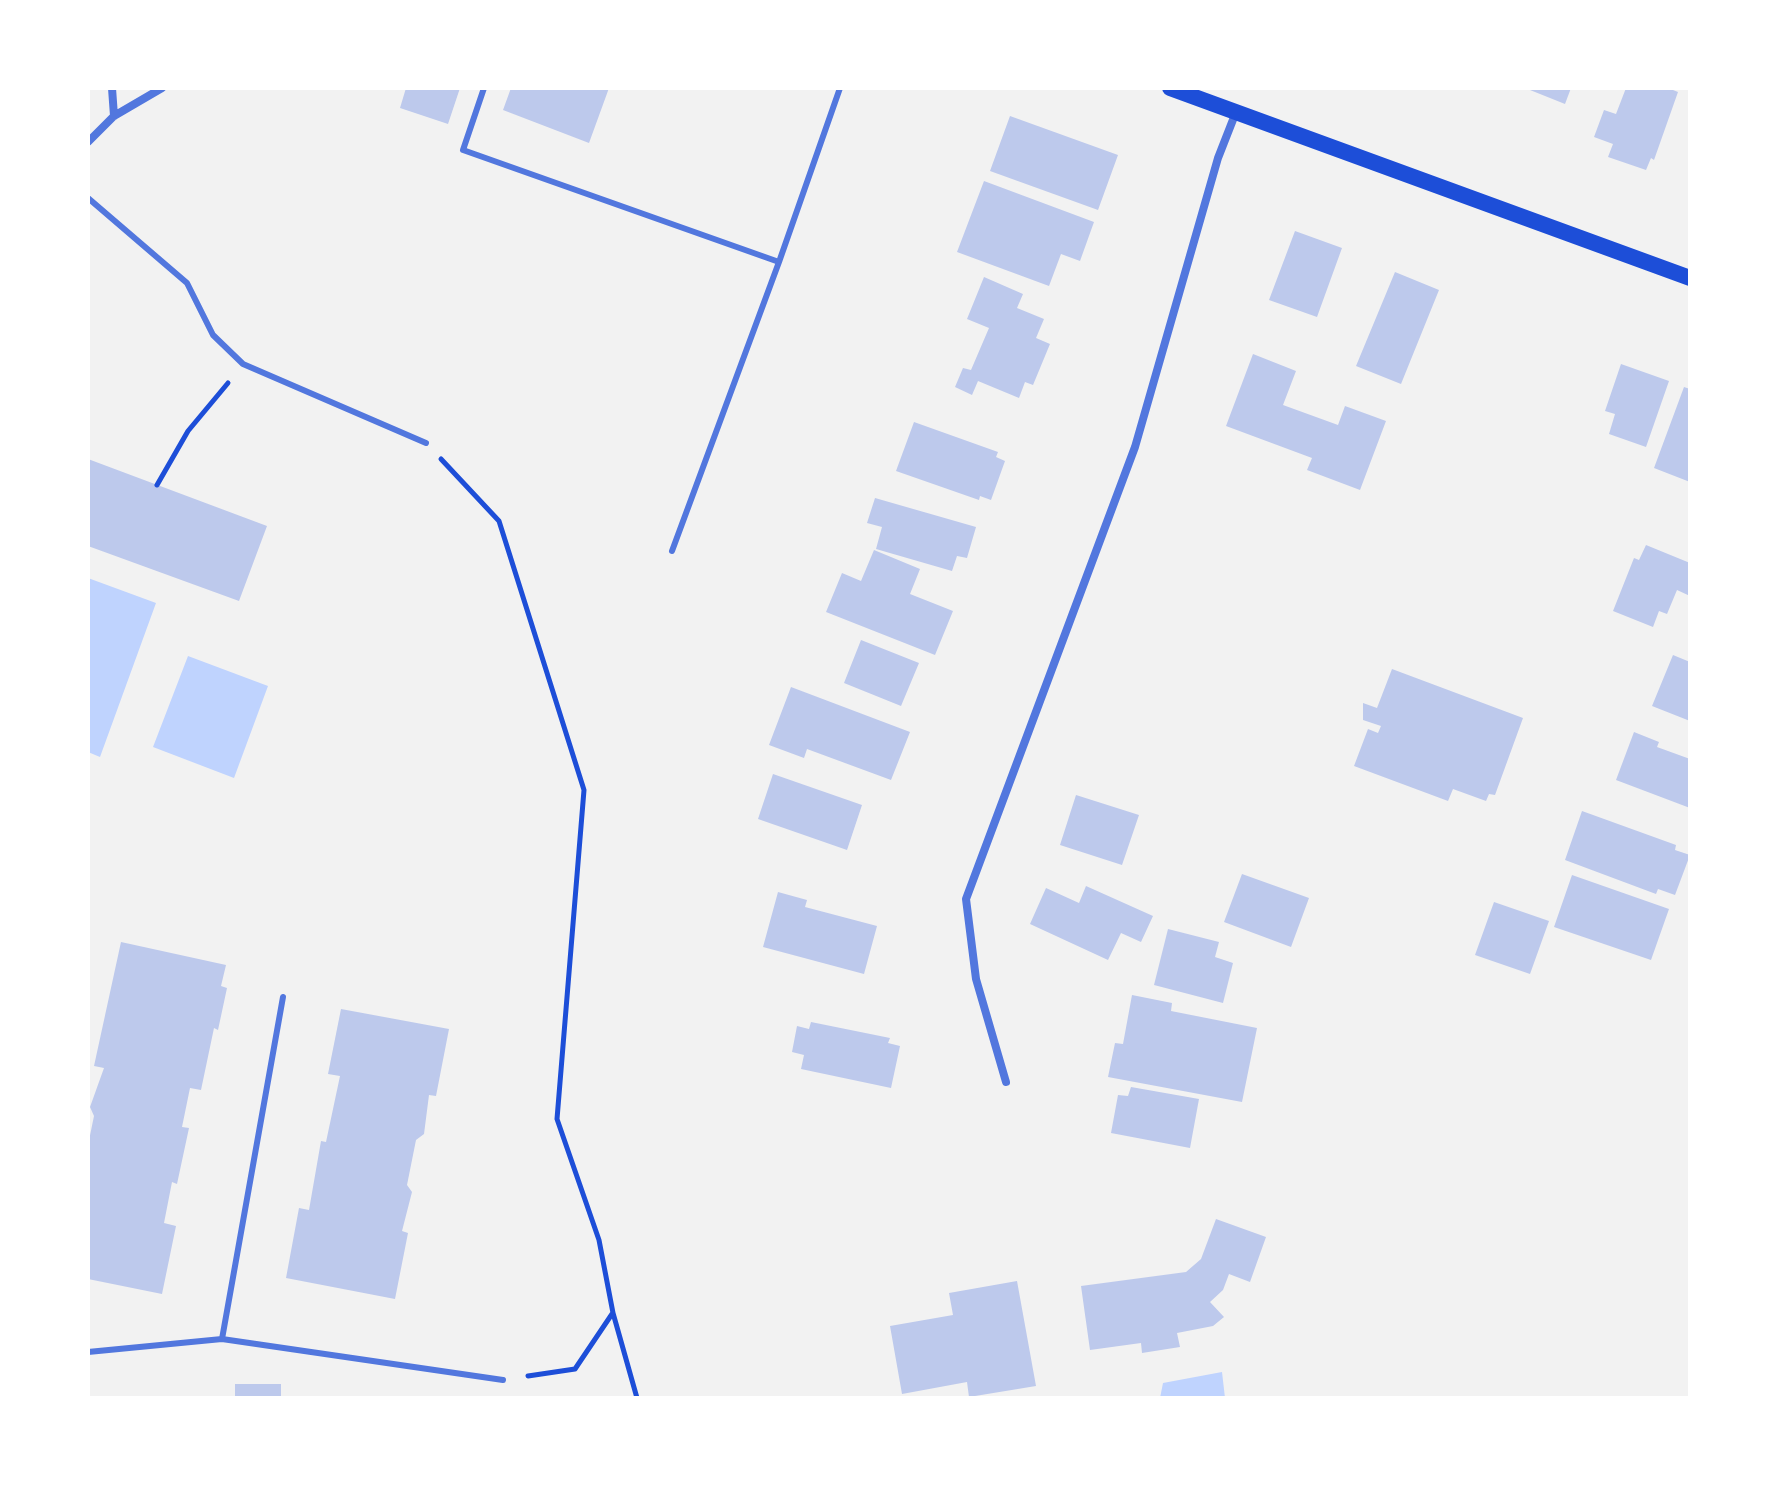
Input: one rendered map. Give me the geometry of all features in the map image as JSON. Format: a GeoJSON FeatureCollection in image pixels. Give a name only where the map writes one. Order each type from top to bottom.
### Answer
{"type":"FeatureCollection","features":[{"type":"Feature","properties":{"kind":"main road"},"geometry":{"type":"LineString","coordinates":[[1170,88],[1690,278]]}},
{"type":"Feature","properties":{"kind":"street"},"geometry":{"type":"LineString","coordinates":[[112,88],[114,116]]}},
{"type":"Feature","properties":{"kind":"street"},"geometry":{"type":"LineString","coordinates":[[88,142],[114,116],[162,88]]}},
{"type":"Feature","properties":{"kind":"street"},"geometry":{"type":"LineString","coordinates":[[1006,1082],[976,979],[966,899],[1135,447],[1218,158],[1236,112]]}},
{"type":"Feature","properties":{"kind":"lane"},"geometry":{"type":"LineString","coordinates":[[484,88],[463,150],[779,262]]}},
{"type":"Feature","properties":{"kind":"lane"},"geometry":{"type":"LineString","coordinates":[[672,551],[840,88]]}},
{"type":"Feature","properties":{"kind":"lane"},"geometry":{"type":"LineString","coordinates":[[88,198],[187,283],[213,335],[243,364],[426,443]]}},
{"type":"Feature","properties":{"kind":"lane"},"geometry":{"type":"LineString","coordinates":[[222,1339],[283,997]]}},
{"type":"Feature","properties":{"kind":"lane"},"geometry":{"type":"LineString","coordinates":[[88,1352],[222,1339],[503,1380]]}},
{"type":"Feature","properties":{"kind":"path"},"geometry":{"type":"LineString","coordinates":[[157,485],[188,431],[243,364]]}},
{"type":"Feature","properties":{"kind":"path"},"geometry":{"type":"LineString","coordinates":[[426,443],[499,521],[584,790],[557,1119],[599,1240],[613,1313],[637,1398]]}},
{"type":"Feature","properties":{"kind":"path"},"geometry":{"type":"LineString","coordinates":[[503,1380],[575,1369],[613,1313]]}},
{"type":"Feature","properties":{"kind":"water"},"geometry":{"type":"Polygon","coordinates":[[[88,578],[156,603],[100,757],[88,752],[88,578]]]}},
{"type":"Feature","properties":{"kind":"water"},"geometry":{"type":"Polygon","coordinates":[[[188,656],[268,686],[234,778],[153,747],[188,656]]]}},
{"type":"Feature","properties":{"kind":"water"},"geometry":{"type":"Polygon","coordinates":[[[1222,1372],[1225,1398],[1160,1398],[1163,1383],[1222,1372]]]}},
{"type":"Feature","properties":{"kind":"building"},"geometry":{"type":"Polygon","coordinates":[[[406,88],[460,88],[448,124],[400,108],[406,88]]]}},
{"type":"Feature","properties":{"kind":"building"},"geometry":{"type":"Polygon","coordinates":[[[511,88],[609,88],[589,143],[503,110],[511,88]]]}},
{"type":"Feature","properties":{"kind":"building"},"geometry":{"type":"Polygon","coordinates":[[[1525,88],[1571,88],[1565,104],[1525,88]]]}},
{"type":"Feature","properties":{"kind":"building"},"geometry":{"type":"Polygon","coordinates":[[[1626,88],[1668,88],[1678,92],[1654,160],[1651,158],[1646,170],[1608,157],[1613,144],[1594,137],[1604,110],[1616,114],[1626,88]]]}},
{"type":"Feature","properties":{"kind":"building"},"geometry":{"type":"Polygon","coordinates":[[[1010,116],[1118,155],[1098,210],[990,171],[1010,116]]]}},
{"type":"Feature","properties":{"kind":"building"},"geometry":{"type":"Polygon","coordinates":[[[984,181],[1094,222],[1080,261],[1061,254],[1049,286],[957,252],[984,181]]]}},
{"type":"Feature","properties":{"kind":"building"},"geometry":{"type":"Polygon","coordinates":[[[1295,231],[1342,248],[1317,317],[1269,300],[1295,231]]]}},
{"type":"Feature","properties":{"kind":"building"},"geometry":{"type":"Polygon","coordinates":[[[1395,272],[1439,290],[1401,384],[1356,366],[1395,272]]]}},
{"type":"Feature","properties":{"kind":"building"},"geometry":{"type":"Polygon","coordinates":[[[984,277],[1023,294],[1017,308],[1044,319],[1036,338],[1050,344],[1033,385],[1025,382],[1019,398],[978,381],[972,395],[955,387],[963,368],[971,370],[989,328],[967,319],[984,277]]]}},
{"type":"Feature","properties":{"kind":"building"},"geometry":{"type":"Polygon","coordinates":[[[1253,354],[1296,371],[1283,405],[1338,425],[1345,406],[1386,421],[1360,490],[1307,470],[1312,458],[1226,426],[1253,354]]]}},
{"type":"Feature","properties":{"kind":"building"},"geometry":{"type":"Polygon","coordinates":[[[1621,364],[1669,381],[1646,447],[1609,434],[1615,414],[1605,411],[1621,364]]]}},
{"type":"Feature","properties":{"kind":"building"},"geometry":{"type":"Polygon","coordinates":[[[1684,387],[1690,389],[1690,482],[1654,468],[1684,387]]]}},
{"type":"Feature","properties":{"kind":"building"},"geometry":{"type":"Polygon","coordinates":[[[914,422],[998,452],[996,457],[1005,461],[991,500],[980,496],[979,500],[896,471],[914,422]]]}},
{"type":"Feature","properties":{"kind":"building"},"geometry":{"type":"Polygon","coordinates":[[[88,459],[267,526],[239,601],[88,546],[88,459]]]}},
{"type":"Feature","properties":{"kind":"building"},"geometry":{"type":"Polygon","coordinates":[[[875,498],[976,527],[967,558],[957,556],[952,571],[876,549],[882,527],[867,523],[875,498]]]}},
{"type":"Feature","properties":{"kind":"building"},"geometry":{"type":"Polygon","coordinates":[[[1646,545],[1690,563],[1690,596],[1677,590],[1667,614],[1659,611],[1653,627],[1613,611],[1634,558],[1639,560],[1646,545]]]}},
{"type":"Feature","properties":{"kind":"building"},"geometry":{"type":"Polygon","coordinates":[[[874,550],[920,569],[910,594],[953,611],[935,655],[826,612],[842,573],[861,581],[874,550]]]}},
{"type":"Feature","properties":{"kind":"building"},"geometry":{"type":"Polygon","coordinates":[[[861,640],[919,663],[901,706],[844,683],[861,640]]]}},
{"type":"Feature","properties":{"kind":"building"},"geometry":{"type":"Polygon","coordinates":[[[1673,655],[1690,662],[1690,721],[1652,706],[1673,655]]]}},
{"type":"Feature","properties":{"kind":"building"},"geometry":{"type":"Polygon","coordinates":[[[1392,669],[1523,718],[1495,795],[1489,794],[1486,801],[1453,789],[1448,801],[1354,766],[1368,729],[1378,733],[1381,726],[1363,720],[1363,703],[1377,708],[1392,669]]]}},
{"type":"Feature","properties":{"kind":"building"},"geometry":{"type":"Polygon","coordinates":[[[791,687],[910,732],[891,780],[807,749],[804,758],[769,745],[791,687]]]}},
{"type":"Feature","properties":{"kind":"building"},"geometry":{"type":"Polygon","coordinates":[[[1634,732],[1659,742],[1657,747],[1690,759],[1690,808],[1616,780],[1634,732]]]}},
{"type":"Feature","properties":{"kind":"building"},"geometry":{"type":"Polygon","coordinates":[[[773,774],[862,805],[847,850],[758,819],[773,774]]]}},
{"type":"Feature","properties":{"kind":"building"},"geometry":{"type":"Polygon","coordinates":[[[1076,795],[1139,815],[1122,865],[1060,845],[1076,795]]]}},
{"type":"Feature","properties":{"kind":"building"},"geometry":{"type":"Polygon","coordinates":[[[1582,811],[1676,845],[1675,850],[1690,855],[1675,895],[1658,889],[1656,894],[1565,860],[1582,811]]]}},
{"type":"Feature","properties":{"kind":"building"},"geometry":{"type":"Polygon","coordinates":[[[1242,874],[1309,898],[1291,947],[1224,922],[1242,874]]]}},
{"type":"Feature","properties":{"kind":"building"},"geometry":{"type":"Polygon","coordinates":[[[1572,875],[1669,909],[1651,960],[1554,927],[1572,875]]]}},
{"type":"Feature","properties":{"kind":"building"},"geometry":{"type":"Polygon","coordinates":[[[1086,886],[1153,916],[1141,942],[1121,933],[1108,960],[1030,924],[1046,888],[1079,903],[1086,886]]]}},
{"type":"Feature","properties":{"kind":"building"},"geometry":{"type":"Polygon","coordinates":[[[778,892],[807,900],[805,907],[877,926],[864,974],[763,947],[778,892]]]}},
{"type":"Feature","properties":{"kind":"building"},"geometry":{"type":"Polygon","coordinates":[[[1494,902],[1549,921],[1530,974],[1475,955],[1494,902]]]}},
{"type":"Feature","properties":{"kind":"building"},"geometry":{"type":"Polygon","coordinates":[[[1168,929],[1219,942],[1215,957],[1233,963],[1223,1003],[1154,985],[1168,929]]]}},
{"type":"Feature","properties":{"kind":"building"},"geometry":{"type":"Polygon","coordinates":[[[121,942],[226,965],[221,986],[227,988],[218,1030],[214,1028],[201,1090],[190,1088],[182,1127],[189,1128],[177,1184],[172,1182],[164,1223],[176,1226],[162,1294],[88,1279],[88,1145],[94,1116],[90,1107],[104,1068],[94,1066],[121,942]]]}},
{"type":"Feature","properties":{"kind":"building"},"geometry":{"type":"Polygon","coordinates":[[[1132,995],[1172,1003],[1171,1011],[1257,1028],[1242,1102],[1108,1077],[1115,1043],[1123,1044],[1132,995]]]}},
{"type":"Feature","properties":{"kind":"building"},"geometry":{"type":"Polygon","coordinates":[[[341,1009],[449,1029],[436,1096],[429,1095],[424,1134],[416,1140],[407,1185],[412,1192],[402,1231],[408,1233],[395,1299],[286,1278],[299,1208],[309,1210],[321,1141],[326,1142],[340,1076],[328,1074],[341,1009]]]}},
{"type":"Feature","properties":{"kind":"building"},"geometry":{"type":"Polygon","coordinates":[[[811,1022],[890,1038],[888,1043],[900,1046],[891,1088],[801,1069],[804,1055],[792,1052],[797,1026],[809,1029],[811,1022]]]}},
{"type":"Feature","properties":{"kind":"building"},"geometry":{"type":"Polygon","coordinates":[[[1131,1087],[1199,1099],[1190,1148],[1111,1133],[1118,1095],[1128,1096],[1131,1087]]]}},
{"type":"Feature","properties":{"kind":"building"},"geometry":{"type":"Polygon","coordinates":[[[1216,1219],[1266,1237],[1250,1282],[1229,1274],[1223,1290],[1210,1302],[1224,1317],[1213,1326],[1177,1333],[1180,1347],[1142,1353],[1141,1343],[1090,1350],[1081,1286],[1186,1272],[1201,1259],[1216,1219]]]}},
{"type":"Feature","properties":{"kind":"building"},"geometry":{"type":"Polygon","coordinates":[[[1017,1281],[1036,1386],[969,1397],[967,1382],[902,1394],[890,1326],[953,1315],[949,1293],[1017,1281]]]}},
{"type":"Feature","properties":{"kind":"building"},"geometry":{"type":"Polygon","coordinates":[[[235,1384],[281,1384],[281,1398],[235,1398],[235,1384]]]}}]}
